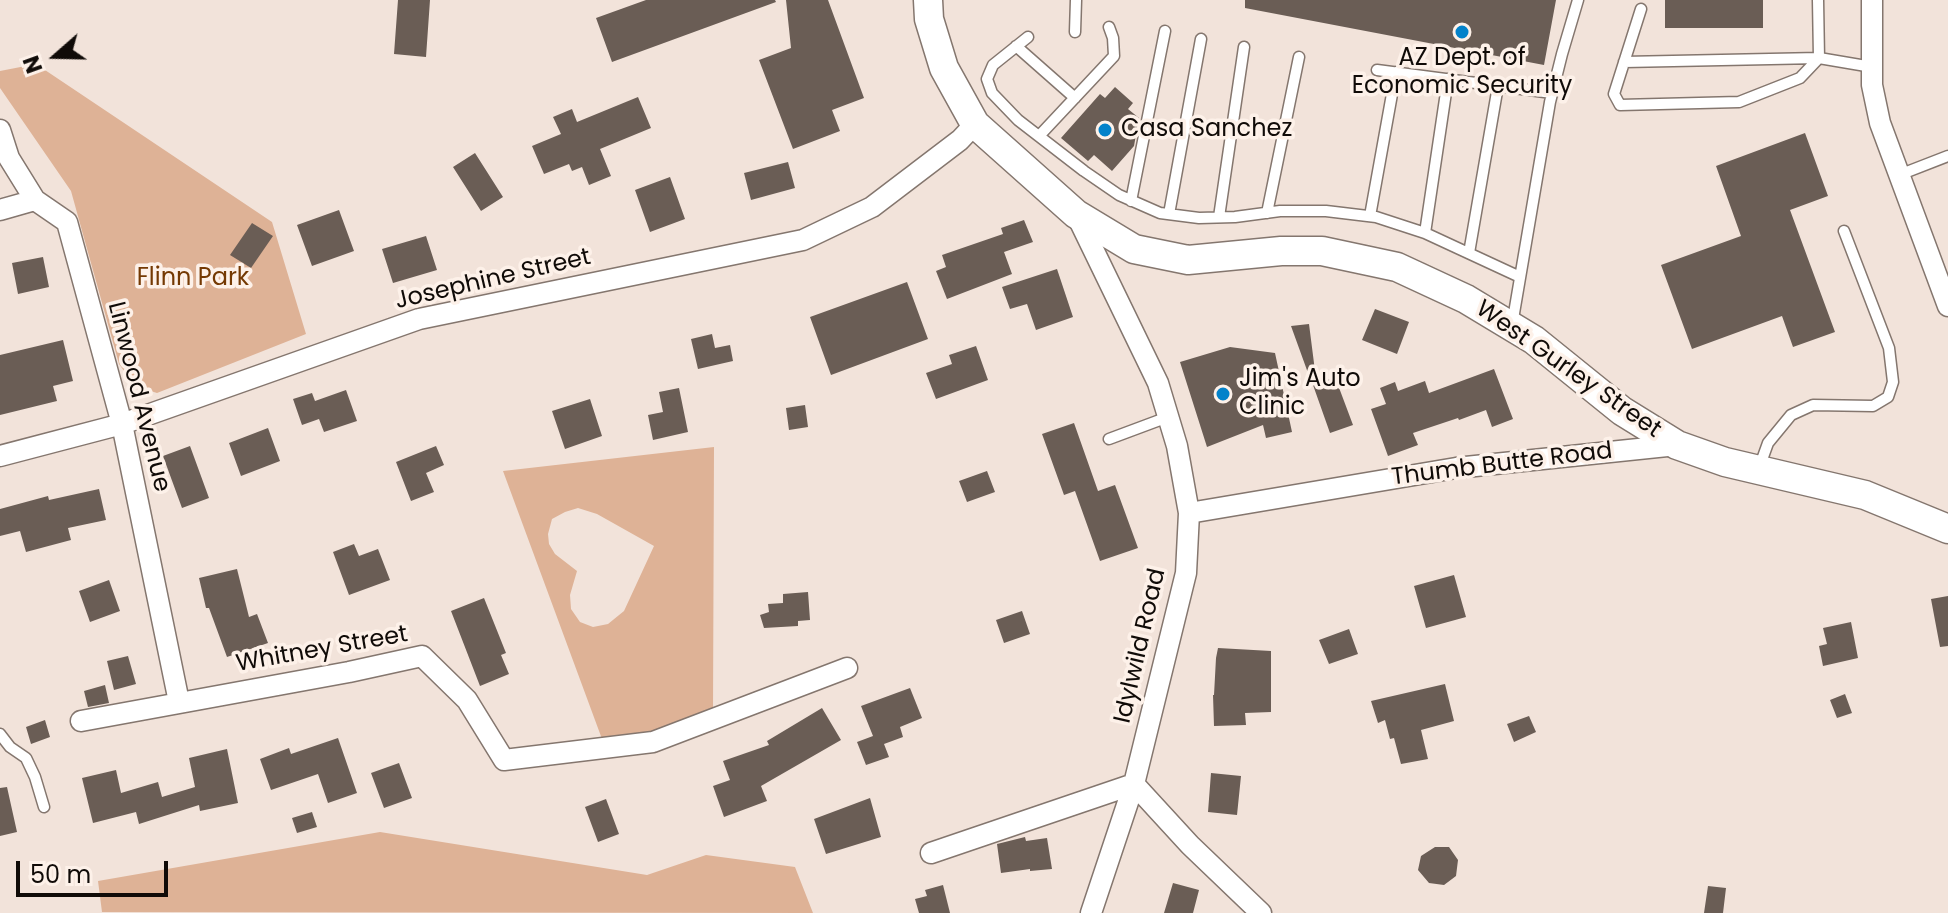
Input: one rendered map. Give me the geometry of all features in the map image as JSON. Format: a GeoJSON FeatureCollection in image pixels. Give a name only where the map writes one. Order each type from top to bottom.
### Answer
{"type":"FeatureCollection","features":[{"type":"Feature","properties":{"kind":"main road","name":"West Gurley Street"},"geometry":{"type":"LineString","coordinates":[[928,0],[929,19],[944,68],[975,124],[1076,214],[1134,249],[1188,260],[1281,251],[1322,251],[1397,267],[1466,299],[1534,340],[1622,411],[1677,445]]}},
{"type":"Feature","properties":{"kind":"main road","name":"Thumb Butte Road"},"geometry":{"type":"LineString","coordinates":[[1677,445],[1725,462],[1865,495],[1948,529]]}},
{"type":"Feature","properties":{"kind":"street"},"geometry":{"type":"LineString","coordinates":[[1872,0],[1872,85],[1880,123],[1948,306]]}},
{"type":"Feature","properties":{"kind":"street","name":"Josephine Street"},"geometry":{"type":"LineString","coordinates":[[0,456],[122,424],[419,319],[803,240],[872,207],[960,140],[975,124]]}},
{"type":"Feature","properties":{"kind":"street","name":"Linwood Avenue"},"geometry":{"type":"LineString","coordinates":[[0,130],[9,158],[35,200],[67,222],[122,424],[179,702]]}},
{"type":"Feature","properties":{"kind":"street"},"geometry":{"type":"LineString","coordinates":[[0,210],[35,200]]}},
{"type":"Feature","properties":{"kind":"street","name":"Idylwild Road"},"geometry":{"type":"LineString","coordinates":[[1076,214],[1158,383],[1177,446],[1189,513],[1186,573],[1134,784],[1091,913]]}},
{"type":"Feature","properties":{"kind":"street","name":"Thumb Butte Road"},"geometry":{"type":"LineString","coordinates":[[1189,513],[1456,468],[1677,445]]}},
{"type":"Feature","properties":{"kind":"street","name":"Whitney Street"},"geometry":{"type":"LineString","coordinates":[[81,721],[422,656],[467,700],[504,760],[653,742],[847,668]]}},
{"type":"Feature","properties":{"kind":"street"},"geometry":{"type":"LineString","coordinates":[[931,853],[1134,784],[1190,845],[1261,913]]}},
{"type":"Feature","properties":{"kind":"lane"},"geometry":{"type":"LineString","coordinates":[[1075,32],[1076,0]]}},
{"type":"Feature","properties":{"kind":"lane"},"geometry":{"type":"LineString","coordinates":[[1512,327],[1552,93],[1578,0]]}},
{"type":"Feature","properties":{"kind":"lane"},"geometry":{"type":"LineString","coordinates":[[1641,9],[1614,94],[1620,105],[1739,102],[1800,78],[1819,58],[1818,0]]}},
{"type":"Feature","properties":{"kind":"lane"},"geometry":{"type":"LineString","coordinates":[[1039,136],[1114,56],[1109,27]]}},
{"type":"Feature","properties":{"kind":"lane"},"geometry":{"type":"LineString","coordinates":[[1131,201],[1165,31]]}},
{"type":"Feature","properties":{"kind":"lane"},"geometry":{"type":"LineString","coordinates":[[1028,37],[993,65],[987,79],[992,93],[1018,120],[1084,171],[1131,201],[1160,213],[1199,218],[1326,211],[1370,216],[1425,233],[1520,277]]}},
{"type":"Feature","properties":{"kind":"lane"},"geometry":{"type":"LineString","coordinates":[[1169,214],[1201,39]]}},
{"type":"Feature","properties":{"kind":"lane"},"geometry":{"type":"LineString","coordinates":[[1016,46],[1075,98]]}},
{"type":"Feature","properties":{"kind":"lane"},"geometry":{"type":"LineString","coordinates":[[1219,217],[1244,47]]}},
{"type":"Feature","properties":{"kind":"lane"},"geometry":{"type":"LineString","coordinates":[[1267,213],[1299,57]]}},
{"type":"Feature","properties":{"kind":"lane"},"geometry":{"type":"LineString","coordinates":[[1624,62],[1819,58],[1872,67]]}},
{"type":"Feature","properties":{"kind":"lane"},"geometry":{"type":"LineString","coordinates":[[1377,70],[1552,93]]}},
{"type":"Feature","properties":{"kind":"lane"},"geometry":{"type":"LineString","coordinates":[[1370,216],[1396,72]]}},
{"type":"Feature","properties":{"kind":"lane"},"geometry":{"type":"LineString","coordinates":[[1425,233],[1448,79]]}},
{"type":"Feature","properties":{"kind":"lane"},"geometry":{"type":"LineString","coordinates":[[1469,253],[1498,86]]}},
{"type":"Feature","properties":{"kind":"lane"},"geometry":{"type":"LineString","coordinates":[[1899,175],[1948,156]]}},
{"type":"Feature","properties":{"kind":"lane"},"geometry":{"type":"LineString","coordinates":[[1758,470],[1768,443],[1791,415],[1813,405],[1873,406],[1888,397],[1893,382],[1889,348],[1844,231]]}},
{"type":"Feature","properties":{"kind":"lane"},"geometry":{"type":"LineString","coordinates":[[1109,439],[1168,417]]}},
{"type":"Feature","properties":{"kind":"lane"},"geometry":{"type":"LineString","coordinates":[[0,734],[10,747],[26,758],[44,807]]}},
{"type":"Feature","properties":{"kind":"green space","name":"Flinn Park"},"geometry":{"type":"Polygon","coordinates":[[[36,64],[272,222],[306,334],[157,393],[135,386],[119,364],[71,191],[0,88],[0,71],[36,64]]]}},
{"type":"Feature","properties":{"kind":"green space"},"geometry":{"type":"Polygon","coordinates":[[[714,447],[713,712],[646,735],[602,739],[503,471],[714,447]],[[578,508],[565,512],[552,519],[548,534],[555,554],[577,571],[570,595],[571,609],[580,622],[593,627],[608,624],[624,611],[654,546],[597,514],[578,508]]]}},
{"type":"Feature","properties":{"kind":"green space"},"geometry":{"type":"Polygon","coordinates":[[[380,832],[647,875],[706,855],[795,867],[813,913],[102,912],[98,881],[380,832]]]}},
{"type":"Feature","properties":{"kind":"building"},"geometry":{"type":"Polygon","coordinates":[[[398,0],[430,0],[426,57],[394,54],[398,0]]]}},
{"type":"Feature","properties":{"kind":"building"},"geometry":{"type":"Polygon","coordinates":[[[646,0],[776,2],[612,62],[596,18],[646,0]]]}},
{"type":"Feature","properties":{"kind":"building"},"geometry":{"type":"Polygon","coordinates":[[[786,0],[828,0],[864,98],[832,110],[840,131],[793,149],[759,60],[791,48],[786,0]]]}},
{"type":"Feature","properties":{"kind":"building","name":"AZ Dept. of Economic Security"},"geometry":{"type":"Polygon","coordinates":[[[1245,0],[1556,0],[1544,65],[1245,8],[1245,0]]]}},
{"type":"Feature","properties":{"kind":"building"},"geometry":{"type":"Polygon","coordinates":[[[1665,0],[1763,0],[1763,28],[1665,28],[1665,0]]]}},
{"type":"Feature","properties":{"kind":"building","name":"Casa Sanchez"},"geometry":{"type":"Polygon","coordinates":[[[1115,87],[1133,103],[1128,109],[1139,118],[1134,146],[1112,171],[1094,155],[1088,161],[1061,138],[1100,94],[1105,98],[1115,87]]]}},
{"type":"Feature","properties":{"kind":"building"},"geometry":{"type":"Polygon","coordinates":[[[638,97],[651,128],[600,149],[611,176],[589,185],[582,167],[572,171],[569,164],[544,174],[532,146],[561,134],[553,117],[572,109],[577,122],[638,97]]]}},
{"type":"Feature","properties":{"kind":"building"},"geometry":{"type":"Polygon","coordinates":[[[1805,133],[1828,196],[1790,210],[1835,332],[1793,347],[1782,316],[1692,349],[1661,265],[1741,236],[1716,166],[1805,133]]]}},
{"type":"Feature","properties":{"kind":"building"},"geometry":{"type":"Polygon","coordinates":[[[475,153],[503,197],[481,211],[453,167],[475,153]]]}},
{"type":"Feature","properties":{"kind":"building"},"geometry":{"type":"Polygon","coordinates":[[[788,162],[795,188],[751,200],[744,173],[788,162]]]}},
{"type":"Feature","properties":{"kind":"building"},"geometry":{"type":"Polygon","coordinates":[[[670,177],[685,219],[650,232],[635,190],[670,177]]]}},
{"type":"Feature","properties":{"kind":"building"},"geometry":{"type":"Polygon","coordinates":[[[339,210],[354,251],[312,266],[297,225],[339,210]]]}},
{"type":"Feature","properties":{"kind":"building"},"geometry":{"type":"Polygon","coordinates":[[[1024,220],[1033,242],[1004,252],[1012,274],[947,299],[936,271],[946,267],[942,255],[1003,234],[1001,228],[1024,220]]]}},
{"type":"Feature","properties":{"kind":"building"},"geometry":{"type":"Polygon","coordinates":[[[252,223],[273,236],[251,268],[230,255],[252,223]]]}},
{"type":"Feature","properties":{"kind":"building"},"geometry":{"type":"Polygon","coordinates":[[[426,236],[437,270],[393,283],[382,249],[426,236]]]}},
{"type":"Feature","properties":{"kind":"building"},"geometry":{"type":"Polygon","coordinates":[[[43,257],[49,287],[18,294],[12,263],[43,257]]]}},
{"type":"Feature","properties":{"kind":"building"},"geometry":{"type":"Polygon","coordinates":[[[1057,269],[1073,317],[1036,330],[1027,304],[1010,309],[1002,287],[1057,269]]]}},
{"type":"Feature","properties":{"kind":"building"},"geometry":{"type":"Polygon","coordinates":[[[907,282],[928,339],[831,375],[810,317],[907,282]]]}},
{"type":"Feature","properties":{"kind":"building"},"geometry":{"type":"Polygon","coordinates":[[[1375,309],[1409,322],[1397,354],[1362,340],[1375,309]]]}},
{"type":"Feature","properties":{"kind":"building"},"geometry":{"type":"Polygon","coordinates":[[[1309,324],[1315,371],[1308,373],[1291,326],[1309,324]]]}},
{"type":"Feature","properties":{"kind":"building"},"geometry":{"type":"Polygon","coordinates":[[[712,334],[715,348],[730,345],[733,361],[698,369],[691,339],[712,334]]]}},
{"type":"Feature","properties":{"kind":"building"},"geometry":{"type":"Polygon","coordinates":[[[63,340],[73,381],[53,386],[57,401],[0,415],[0,355],[63,340]]]}},
{"type":"Feature","properties":{"kind":"building"},"geometry":{"type":"Polygon","coordinates":[[[976,346],[988,380],[936,399],[926,373],[952,364],[949,355],[976,346]]]}},
{"type":"Feature","properties":{"kind":"building","name":"Jim's Auto Clinic"},"geometry":{"type":"Polygon","coordinates":[[[1230,347],[1275,353],[1292,432],[1266,438],[1263,425],[1207,447],[1180,362],[1230,347]]]}},
{"type":"Feature","properties":{"kind":"building"},"geometry":{"type":"Polygon","coordinates":[[[1494,369],[1513,419],[1492,427],[1486,410],[1458,418],[1413,433],[1418,445],[1388,456],[1371,409],[1386,404],[1380,388],[1395,382],[1398,391],[1425,381],[1429,393],[1494,369]]]}},
{"type":"Feature","properties":{"kind":"building"},"geometry":{"type":"Polygon","coordinates":[[[1335,377],[1353,425],[1330,433],[1313,385],[1335,377]]]}},
{"type":"Feature","properties":{"kind":"building"},"geometry":{"type":"Polygon","coordinates":[[[679,388],[688,432],[653,440],[648,415],[663,412],[659,392],[679,388]]]}},
{"type":"Feature","properties":{"kind":"building"},"geometry":{"type":"Polygon","coordinates":[[[346,390],[357,421],[324,432],[319,419],[302,425],[293,399],[312,393],[315,401],[346,390]]]}},
{"type":"Feature","properties":{"kind":"building"},"geometry":{"type":"Polygon","coordinates":[[[590,399],[602,436],[565,449],[552,411],[590,399]]]}},
{"type":"Feature","properties":{"kind":"building"},"geometry":{"type":"Polygon","coordinates":[[[805,405],[808,427],[789,430],[786,408],[805,405]]]}},
{"type":"Feature","properties":{"kind":"building"},"geometry":{"type":"Polygon","coordinates":[[[1074,423],[1098,491],[1115,485],[1138,548],[1100,561],[1075,491],[1064,495],[1042,434],[1074,423]]]}},
{"type":"Feature","properties":{"kind":"building"},"geometry":{"type":"Polygon","coordinates":[[[268,428],[280,461],[241,476],[229,443],[268,428]]]}},
{"type":"Feature","properties":{"kind":"building"},"geometry":{"type":"Polygon","coordinates":[[[190,446],[209,498],[182,508],[163,456],[190,446]]]}},
{"type":"Feature","properties":{"kind":"building"},"geometry":{"type":"Polygon","coordinates":[[[436,446],[444,465],[426,473],[434,492],[411,501],[396,462],[436,446]]]}},
{"type":"Feature","properties":{"kind":"building"},"geometry":{"type":"Polygon","coordinates":[[[987,471],[995,492],[967,502],[959,481],[987,471]]]}},
{"type":"Feature","properties":{"kind":"building"},"geometry":{"type":"Polygon","coordinates":[[[99,489],[106,520],[68,528],[71,540],[26,552],[20,531],[0,536],[0,509],[48,496],[49,500],[99,489]]]}},
{"type":"Feature","properties":{"kind":"building"},"geometry":{"type":"Polygon","coordinates":[[[354,544],[359,556],[378,549],[390,580],[349,595],[333,552],[354,544]]]}},
{"type":"Feature","properties":{"kind":"building"},"geometry":{"type":"Polygon","coordinates":[[[237,569],[249,617],[257,614],[268,643],[227,657],[209,608],[206,608],[199,578],[237,569]]]}},
{"type":"Feature","properties":{"kind":"building"},"geometry":{"type":"Polygon","coordinates":[[[1454,575],[1466,617],[1426,628],[1414,586],[1454,575]]]}},
{"type":"Feature","properties":{"kind":"building"},"geometry":{"type":"Polygon","coordinates":[[[109,580],[120,611],[90,622],[79,591],[109,580]]]}},
{"type":"Feature","properties":{"kind":"building"},"geometry":{"type":"Polygon","coordinates":[[[808,592],[810,620],[798,621],[798,626],[764,628],[760,615],[769,612],[768,604],[783,603],[783,594],[808,592]]]}},
{"type":"Feature","properties":{"kind":"building"},"geometry":{"type":"Polygon","coordinates":[[[1948,596],[1948,646],[1940,647],[1931,599],[1948,596]]]}},
{"type":"Feature","properties":{"kind":"building"},"geometry":{"type":"Polygon","coordinates":[[[484,598],[506,653],[501,655],[509,674],[480,686],[451,611],[484,598]]]}},
{"type":"Feature","properties":{"kind":"building"},"geometry":{"type":"Polygon","coordinates":[[[1022,611],[1030,634],[1004,643],[996,620],[1022,611]]]}},
{"type":"Feature","properties":{"kind":"building"},"geometry":{"type":"Polygon","coordinates":[[[1851,622],[1858,658],[1823,666],[1819,646],[1827,644],[1823,628],[1851,622]]]}},
{"type":"Feature","properties":{"kind":"building"},"geometry":{"type":"Polygon","coordinates":[[[1349,629],[1358,654],[1329,664],[1319,640],[1349,629]]]}},
{"type":"Feature","properties":{"kind":"building"},"geometry":{"type":"Polygon","coordinates":[[[1218,648],[1271,651],[1271,712],[1245,713],[1246,725],[1214,726],[1213,695],[1218,648]]]}},
{"type":"Feature","properties":{"kind":"building"},"geometry":{"type":"Polygon","coordinates":[[[128,656],[136,684],[114,690],[107,661],[128,656]]]}},
{"type":"Feature","properties":{"kind":"building"},"geometry":{"type":"Polygon","coordinates":[[[1445,684],[1454,721],[1421,730],[1428,759],[1401,764],[1394,738],[1390,739],[1385,720],[1378,723],[1371,701],[1445,684]]]}},
{"type":"Feature","properties":{"kind":"building"},"geometry":{"type":"Polygon","coordinates":[[[105,685],[109,703],[88,707],[84,691],[105,685]]]}},
{"type":"Feature","properties":{"kind":"building"},"geometry":{"type":"Polygon","coordinates":[[[910,688],[922,718],[900,727],[903,737],[884,744],[889,757],[866,765],[857,742],[873,736],[861,706],[910,688]]]}},
{"type":"Feature","properties":{"kind":"building"},"geometry":{"type":"Polygon","coordinates":[[[1845,694],[1852,713],[1837,718],[1830,700],[1845,694]]]}},
{"type":"Feature","properties":{"kind":"building"},"geometry":{"type":"Polygon","coordinates":[[[822,708],[841,740],[761,786],[767,801],[724,817],[713,786],[730,780],[723,761],[769,745],[767,741],[822,708]]]}},
{"type":"Feature","properties":{"kind":"building"},"geometry":{"type":"Polygon","coordinates":[[[1529,716],[1536,732],[1514,742],[1507,724],[1529,716]]]}},
{"type":"Feature","properties":{"kind":"building"},"geometry":{"type":"Polygon","coordinates":[[[45,720],[50,737],[31,744],[26,727],[45,720]]]}},
{"type":"Feature","properties":{"kind":"building"},"geometry":{"type":"Polygon","coordinates":[[[338,738],[357,793],[328,803],[318,774],[271,790],[260,759],[289,748],[291,754],[338,738]]]}},
{"type":"Feature","properties":{"kind":"building"},"geometry":{"type":"Polygon","coordinates":[[[227,749],[238,803],[200,811],[199,805],[139,824],[136,812],[93,823],[82,778],[116,770],[121,793],[158,782],[162,797],[195,787],[189,758],[227,749]]]}},
{"type":"Feature","properties":{"kind":"building"},"geometry":{"type":"Polygon","coordinates":[[[399,763],[412,798],[384,808],[371,773],[399,763]]]}},
{"type":"Feature","properties":{"kind":"building"},"geometry":{"type":"Polygon","coordinates":[[[1211,773],[1241,776],[1237,815],[1208,812],[1211,773]]]}},
{"type":"Feature","properties":{"kind":"building"},"geometry":{"type":"Polygon","coordinates":[[[7,787],[17,832],[0,836],[0,788],[7,787]]]}},
{"type":"Feature","properties":{"kind":"building"},"geometry":{"type":"Polygon","coordinates":[[[870,798],[881,837],[826,854],[814,819],[870,798]]]}},
{"type":"Feature","properties":{"kind":"building"},"geometry":{"type":"Polygon","coordinates":[[[606,799],[619,834],[598,842],[585,807],[606,799]]]}},
{"type":"Feature","properties":{"kind":"building"},"geometry":{"type":"Polygon","coordinates":[[[312,812],[317,827],[297,833],[292,818],[312,812]]]}},
{"type":"Feature","properties":{"kind":"building"},"geometry":{"type":"Polygon","coordinates":[[[1025,837],[1026,841],[1047,838],[1052,869],[1001,873],[997,844],[1025,837]]]}},
{"type":"Feature","properties":{"kind":"building"},"geometry":{"type":"Polygon","coordinates":[[[1435,847],[1449,847],[1458,860],[1456,876],[1444,885],[1429,883],[1418,870],[1421,856],[1435,847]]]}},
{"type":"Feature","properties":{"kind":"building"},"geometry":{"type":"Polygon","coordinates":[[[1173,883],[1199,890],[1193,913],[1164,913],[1173,883]]]}},
{"type":"Feature","properties":{"kind":"building"},"geometry":{"type":"Polygon","coordinates":[[[943,885],[950,913],[919,913],[915,899],[927,896],[925,890],[943,885]]]}},
{"type":"Feature","properties":{"kind":"building"},"geometry":{"type":"Polygon","coordinates":[[[1708,886],[1726,888],[1723,913],[1704,913],[1708,886]]]}},
{"type":"Feature","properties":{"kind":"place","name":"AZ Dept. of Economic Security"},"geometry":{"type":"Point","coordinates":[1462,32]}},
{"type":"Feature","properties":{"kind":"place","name":"Casa Sanchez"},"geometry":{"type":"Point","coordinates":[1105,130]}},
{"type":"Feature","properties":{"kind":"place","name":"Jim's Auto Clinic"},"geometry":{"type":"Point","coordinates":[1223,394]}}]}
